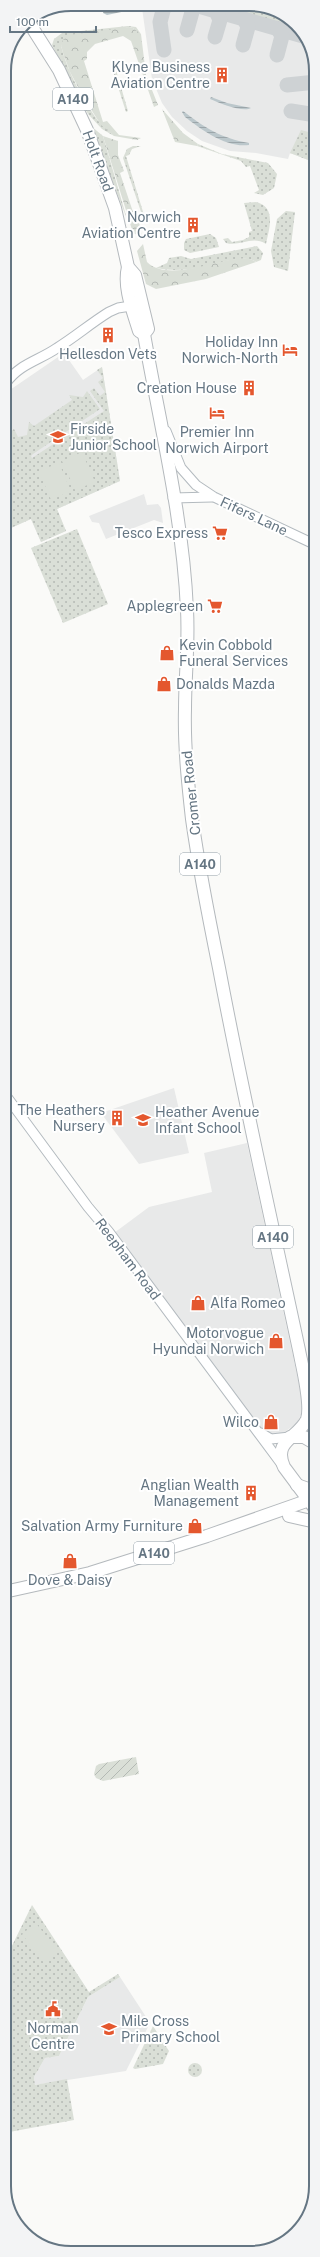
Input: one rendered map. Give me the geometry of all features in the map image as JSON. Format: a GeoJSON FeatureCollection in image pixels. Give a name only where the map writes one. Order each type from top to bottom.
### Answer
{"type":"FeatureCollection","features":[{"type":"Feature","properties":{"kind":"highway","name":"Holt Road"},"geometry":{"type":"LineString","coordinates":[[31,26],[59,70],[87,130],[115,208],[128,267],[125,277],[136,301]]}},
{"type":"Feature","properties":{"kind":"highway","name":"Cromer Road"},"geometry":{"type":"LineString","coordinates":[[136,301],[148,329],[144,334],[159,411],[173,498],[187,609],[185,731],[193,822],[241,1084],[302,1365],[309,1390]]}},
{"type":"Feature","properties":{"kind":"highway","name":"Cromer Road"},"geometry":{"type":"LineString","coordinates":[[290,1437],[301,1427],[308,1414],[302,1365]]}},
{"type":"Feature","properties":{"kind":"highway","name":"Reepham Road"},"geometry":{"type":"LineString","coordinates":[[290,1437],[304,1437],[309,1440]]}},
{"type":"Feature","properties":{"kind":"highway","name":"A140"},"geometry":{"type":"LineString","coordinates":[[284,1467],[281,1452],[290,1437]]}},
{"type":"Feature","properties":{"kind":"highway","name":"Reepham Road"},"geometry":{"type":"LineString","coordinates":[[284,1467],[309,1497]]}},
{"type":"Feature","properties":{"kind":"highway","name":"A140"},"geometry":{"type":"LineString","coordinates":[[11,1590],[39,1584],[52,1583],[146,1556],[264,1517],[294,1501],[298,1490],[297,1484]]}},
{"type":"Feature","properties":{"kind":"highway"},"geometry":{"type":"LineString","coordinates":[[297,1484],[309,1489]]}},
{"type":"Feature","properties":{"kind":"highway"},"geometry":{"type":"LineString","coordinates":[[264,1517],[309,1506]]}},
{"type":"Feature","properties":{"kind":"highway","name":"A140"},"geometry":{"type":"LineString","coordinates":[[289,1516],[309,1507]]}},
{"type":"Feature","properties":{"kind":"highway","name":"A140"},"geometry":{"type":"LineString","coordinates":[[264,1517],[289,1516],[309,1520]]}},
{"type":"Feature","properties":{"kind":"highway","name":"A140"},"geometry":{"type":"LineString","coordinates":[[11,1598],[46,1588],[52,1583]]}},
{"type":"Feature","properties":{"kind":"street"},"geometry":{"type":"LineString","coordinates":[[11,379],[34,366],[41,358],[118,308],[123,301],[136,301]]}},
{"type":"Feature","properties":{"kind":"street","name":"Fifers Lane"},"geometry":{"type":"LineString","coordinates":[[159,411],[181,468],[196,485],[214,497],[309,542]]}},
{"type":"Feature","properties":{"kind":"street","name":"Fifers Lane"},"geometry":{"type":"LineString","coordinates":[[173,498],[198,496],[214,497]]}},
{"type":"Feature","properties":{"kind":"street","name":"Reepham Road"},"geometry":{"type":"LineString","coordinates":[[11,1102],[284,1467]]}},
{"type":"Feature","properties":{"kind":"street","name":"Reepham Road"},"geometry":{"type":"LineString","coordinates":[[253,1425],[265,1437],[270,1439],[290,1437]]}},
{"type":"Feature","properties":{"kind":"shaded area"},"geometry":{"type":"Polygon","coordinates":[[[104,11],[126,11],[107,15],[103,13],[104,11]]]}},
{"type":"Feature","properties":{"kind":"shaded area"},"geometry":{"type":"Polygon","coordinates":[[[142,11],[249,11],[265,13],[276,17],[292,28],[297,34],[307,55],[309,67],[309,160],[290,153],[288,159],[256,153],[230,151],[202,141],[187,131],[172,117],[162,103],[152,79],[142,11]]]}},
{"type":"Feature","properties":{"kind":"shaded area"},"geometry":{"type":"Polygon","coordinates":[[[211,97],[227,103],[251,108],[243,109],[231,107],[210,99],[211,97]]]}},
{"type":"Feature","properties":{"kind":"shaded area"},"geometry":{"type":"Polygon","coordinates":[[[183,111],[214,132],[249,143],[249,145],[232,144],[215,137],[185,117],[182,112],[183,111]]]}},
{"type":"Feature","properties":{"kind":"shaded area","name":"Firside Junior School"},"geometry":{"type":"Polygon","coordinates":[[[64,353],[83,380],[102,367],[120,481],[57,509],[66,531],[41,542],[31,519],[11,528],[11,389],[64,353]]]}},
{"type":"Feature","properties":{"kind":"shaded area"},"geometry":{"type":"Polygon","coordinates":[[[144,494],[147,505],[158,504],[161,508],[163,523],[154,520],[106,539],[99,523],[92,522],[89,516],[144,494]]]}},
{"type":"Feature","properties":{"kind":"shaded area","name":"Heather Avenue Infant School"},"geometry":{"type":"Polygon","coordinates":[[[174,1088],[189,1153],[139,1164],[101,1113],[174,1088]]]}},
{"type":"Feature","properties":{"kind":"shaded area"},"geometry":{"type":"Polygon","coordinates":[[[247,1143],[302,1398],[303,1410],[297,1423],[282,1434],[275,1435],[265,1432],[258,1425],[114,1233],[149,1207],[212,1192],[204,1153],[247,1143]]]}},
{"type":"Feature","properties":{"kind":"shaded area","name":"Mile Cross Primary School"},"geometry":{"type":"Polygon","coordinates":[[[120,1977],[150,2023],[126,2071],[35,2085],[34,2077],[45,2058],[59,2056],[88,1997],[120,1977]]]}},
{"type":"Feature","properties":{"kind":"green space"},"geometry":{"type":"Polygon","coordinates":[[[229,11],[265,13],[284,22],[282,24],[275,24],[229,11]]]}},
{"type":"Feature","properties":{"kind":"green space"},"geometry":{"type":"Polygon","coordinates":[[[128,26],[136,27],[141,34],[129,27],[61,45],[67,65],[82,96],[103,127],[114,136],[102,129],[88,114],[52,45],[54,39],[62,33],[128,26]]]}},
{"type":"Feature","properties":{"kind":"green space"},"geometry":{"type":"Polygon","coordinates":[[[129,27],[141,34],[146,75],[158,105],[154,107],[131,41],[123,36],[95,44],[87,52],[87,59],[84,61],[103,122],[107,121],[119,135],[141,138],[137,140],[114,136],[101,125],[70,72],[61,45],[63,40],[69,35],[129,27]]]}},
{"type":"Feature","properties":{"kind":"green space"},"geometry":{"type":"Polygon","coordinates":[[[116,70],[128,111],[126,112],[113,71],[116,70]]]}},
{"type":"Feature","properties":{"kind":"green space"},"geometry":{"type":"Polygon","coordinates":[[[162,109],[183,133],[198,144],[197,146],[175,142],[162,109]]]}},
{"type":"Feature","properties":{"kind":"green space"},"geometry":{"type":"Polygon","coordinates":[[[91,126],[103,136],[127,219],[91,126]]]}},
{"type":"Feature","properties":{"kind":"green space"},"geometry":{"type":"Polygon","coordinates":[[[301,130],[309,132],[309,160],[290,153],[301,130]]]}},
{"type":"Feature","properties":{"kind":"green space"},"geometry":{"type":"Polygon","coordinates":[[[103,136],[118,141],[118,155],[124,171],[120,173],[135,218],[139,222],[142,237],[133,233],[103,136]]]}},
{"type":"Feature","properties":{"kind":"green space"},"geometry":{"type":"Polygon","coordinates":[[[198,144],[222,154],[268,163],[277,174],[274,188],[263,195],[254,193],[259,190],[250,166],[246,167],[241,161],[197,146],[198,144]]]}},
{"type":"Feature","properties":{"kind":"green space"},"geometry":{"type":"Polygon","coordinates":[[[133,146],[141,146],[132,149],[129,155],[126,156],[144,215],[148,215],[148,217],[142,215],[123,158],[127,149],[133,146]]]}},
{"type":"Feature","properties":{"kind":"green space"},"geometry":{"type":"Polygon","coordinates":[[[256,202],[263,205],[269,214],[270,225],[266,244],[256,241],[236,244],[226,243],[223,239],[228,238],[232,242],[249,237],[249,232],[252,231],[244,203],[256,202]]]}},
{"type":"Feature","properties":{"kind":"green space"},"geometry":{"type":"Polygon","coordinates":[[[286,211],[295,212],[288,271],[274,267],[271,251],[277,219],[286,211]]]}},
{"type":"Feature","properties":{"kind":"green space"},"geometry":{"type":"Polygon","coordinates":[[[210,234],[216,238],[219,247],[190,253],[184,250],[184,243],[186,239],[210,234]]]}},
{"type":"Feature","properties":{"kind":"green space"},"geometry":{"type":"Polygon","coordinates":[[[143,244],[147,262],[158,269],[188,269],[235,259],[247,259],[256,262],[206,279],[156,289],[146,284],[137,251],[143,244]]]}},
{"type":"Feature","properties":{"kind":"green space"},"geometry":{"type":"Polygon","coordinates":[[[257,246],[263,253],[261,260],[256,262],[245,259],[237,259],[194,269],[172,270],[156,268],[167,263],[169,258],[181,256],[191,259],[257,246]]]}},
{"type":"Feature","properties":{"kind":"green space","name":"Firside Junior School"},"geometry":{"type":"Polygon","coordinates":[[[102,367],[120,481],[57,509],[66,531],[41,542],[31,519],[11,528],[11,431],[14,429],[18,437],[27,435],[29,422],[34,426],[72,400],[69,395],[83,397],[87,391],[100,409],[33,454],[31,456],[32,458],[104,411],[90,391],[94,388],[100,396],[105,392],[98,382],[103,378],[97,370],[102,367]]]}},
{"type":"Feature","properties":{"kind":"green space"},"geometry":{"type":"Polygon","coordinates":[[[82,452],[95,482],[75,490],[62,461],[82,452]]]}},
{"type":"Feature","properties":{"kind":"green space"},"geometry":{"type":"Polygon","coordinates":[[[59,463],[71,491],[51,500],[39,471],[59,463]]]}},
{"type":"Feature","properties":{"kind":"green space"},"geometry":{"type":"Polygon","coordinates":[[[77,529],[108,604],[63,623],[31,548],[77,529]]]}},
{"type":"Feature","properties":{"kind":"green space"},"geometry":{"type":"Polygon","coordinates":[[[136,1757],[139,1774],[103,1781],[96,1778],[94,1774],[96,1766],[99,1764],[136,1757]]]}},
{"type":"Feature","properties":{"kind":"green space"},"geometry":{"type":"Polygon","coordinates":[[[32,1905],[89,1992],[118,1974],[120,1977],[88,1997],[59,2056],[45,2058],[34,2077],[35,2085],[67,2079],[74,2120],[11,2132],[11,1948],[32,1905]]]}},
{"type":"Feature","properties":{"kind":"green space"},"geometry":{"type":"Polygon","coordinates":[[[36,1923],[58,1952],[44,1963],[22,1934],[36,1923]]]}},
{"type":"Feature","properties":{"kind":"green space"},"geometry":{"type":"Polygon","coordinates":[[[153,2026],[169,2051],[163,2064],[135,2069],[133,2068],[153,2026]]]}},
{"type":"Feature","properties":{"kind":"green space"},"geometry":{"type":"Polygon","coordinates":[[[195,2063],[200,2065],[202,2070],[200,2075],[195,2077],[190,2075],[188,2070],[190,2065],[195,2063]]]}},
{"type":"Feature","properties":{"kind":"taxiway"},"geometry":{"type":"LineString","coordinates":[[163,11],[160,22],[164,50]]}},
{"type":"Feature","properties":{"kind":"taxiway"},"geometry":{"type":"LineString","coordinates":[[187,30],[192,11]]}},
{"type":"Feature","properties":{"kind":"taxiway"},"geometry":{"type":"LineString","coordinates":[[216,11],[297,34]]}},
{"type":"Feature","properties":{"kind":"taxiway"},"geometry":{"type":"LineString","coordinates":[[215,37],[220,20],[216,11]]}},
{"type":"Feature","properties":{"kind":"taxiway"},"geometry":{"type":"LineString","coordinates":[[243,45],[248,27],[244,19]]}},
{"type":"Feature","properties":{"kind":"taxiway"},"geometry":{"type":"LineString","coordinates":[[277,55],[282,36],[278,29]]}},
{"type":"Feature","properties":{"kind":"taxiway"},"geometry":{"type":"LineString","coordinates":[[287,85],[309,83]]}},
{"type":"Feature","properties":{"kind":"taxiway"},"geometry":{"type":"LineString","coordinates":[[291,111],[309,114]]}},
{"type":"Feature","properties":{"kind":"place","name":"Klyne Business Aviation Centre"},"geometry":{"type":"Point","coordinates":[222,75]}},
{"type":"Feature","properties":{"kind":"place","name":"Norwich Aviation Centre"},"geometry":{"type":"Point","coordinates":[193,225]}},
{"type":"Feature","properties":{"kind":"place","name":"Hellesdon Vets"},"geometry":{"type":"Point","coordinates":[108,335]}},
{"type":"Feature","properties":{"kind":"place","name":"Holiday Inn Norwich-North"},"geometry":{"type":"Point","coordinates":[290,350]}},
{"type":"Feature","properties":{"kind":"place","name":"Creation House"},"geometry":{"type":"Point","coordinates":[249,388]}},
{"type":"Feature","properties":{"kind":"place","name":"Premier Inn Norwich Airport"},"geometry":{"type":"Point","coordinates":[217,413]}},
{"type":"Feature","properties":{"kind":"place","name":"Firside Junior School"},"geometry":{"type":"Point","coordinates":[58,437]}},
{"type":"Feature","properties":{"kind":"place","name":"Tesco Express"},"geometry":{"type":"Point","coordinates":[220,533]}},
{"type":"Feature","properties":{"kind":"place","name":"Applegreen"},"geometry":{"type":"Point","coordinates":[215,606]}},
{"type":"Feature","properties":{"kind":"place","name":"Kevin Cobbold Funeral Services"},"geometry":{"type":"Point","coordinates":[167,653]}},
{"type":"Feature","properties":{"kind":"place","name":"Donalds Mazda"},"geometry":{"type":"Point","coordinates":[164,684]}},
{"type":"Feature","properties":{"kind":"place","name":"The Heathers Nursery"},"geometry":{"type":"Point","coordinates":[117,1118]}},
{"type":"Feature","properties":{"kind":"place","name":"Heather Avenue Infant School"},"geometry":{"type":"Point","coordinates":[143,1120]}},
{"type":"Feature","properties":{"kind":"place","name":"Alfa Romeo"},"geometry":{"type":"Point","coordinates":[198,1303]}},
{"type":"Feature","properties":{"kind":"place","name":"Motorvogue Hyundai Norwich"},"geometry":{"type":"Point","coordinates":[276,1341]}},
{"type":"Feature","properties":{"kind":"place","name":"Wilco"},"geometry":{"type":"Point","coordinates":[271,1422]}},
{"type":"Feature","properties":{"kind":"place","name":"Anglian Wealth Management"},"geometry":{"type":"Point","coordinates":[251,1493]}},
{"type":"Feature","properties":{"kind":"place","name":"Salvation Army Furniture"},"geometry":{"type":"Point","coordinates":[195,1526]}},
{"type":"Feature","properties":{"kind":"place","name":"Dove & Daisy"},"geometry":{"type":"Point","coordinates":[70,1561]}},
{"type":"Feature","properties":{"kind":"place","name":"Norman Centre"},"geometry":{"type":"Point","coordinates":[53,2009]}},
{"type":"Feature","properties":{"kind":"place","name":"Mile Cross Primary School"},"geometry":{"type":"Point","coordinates":[109,2029]}}]}
